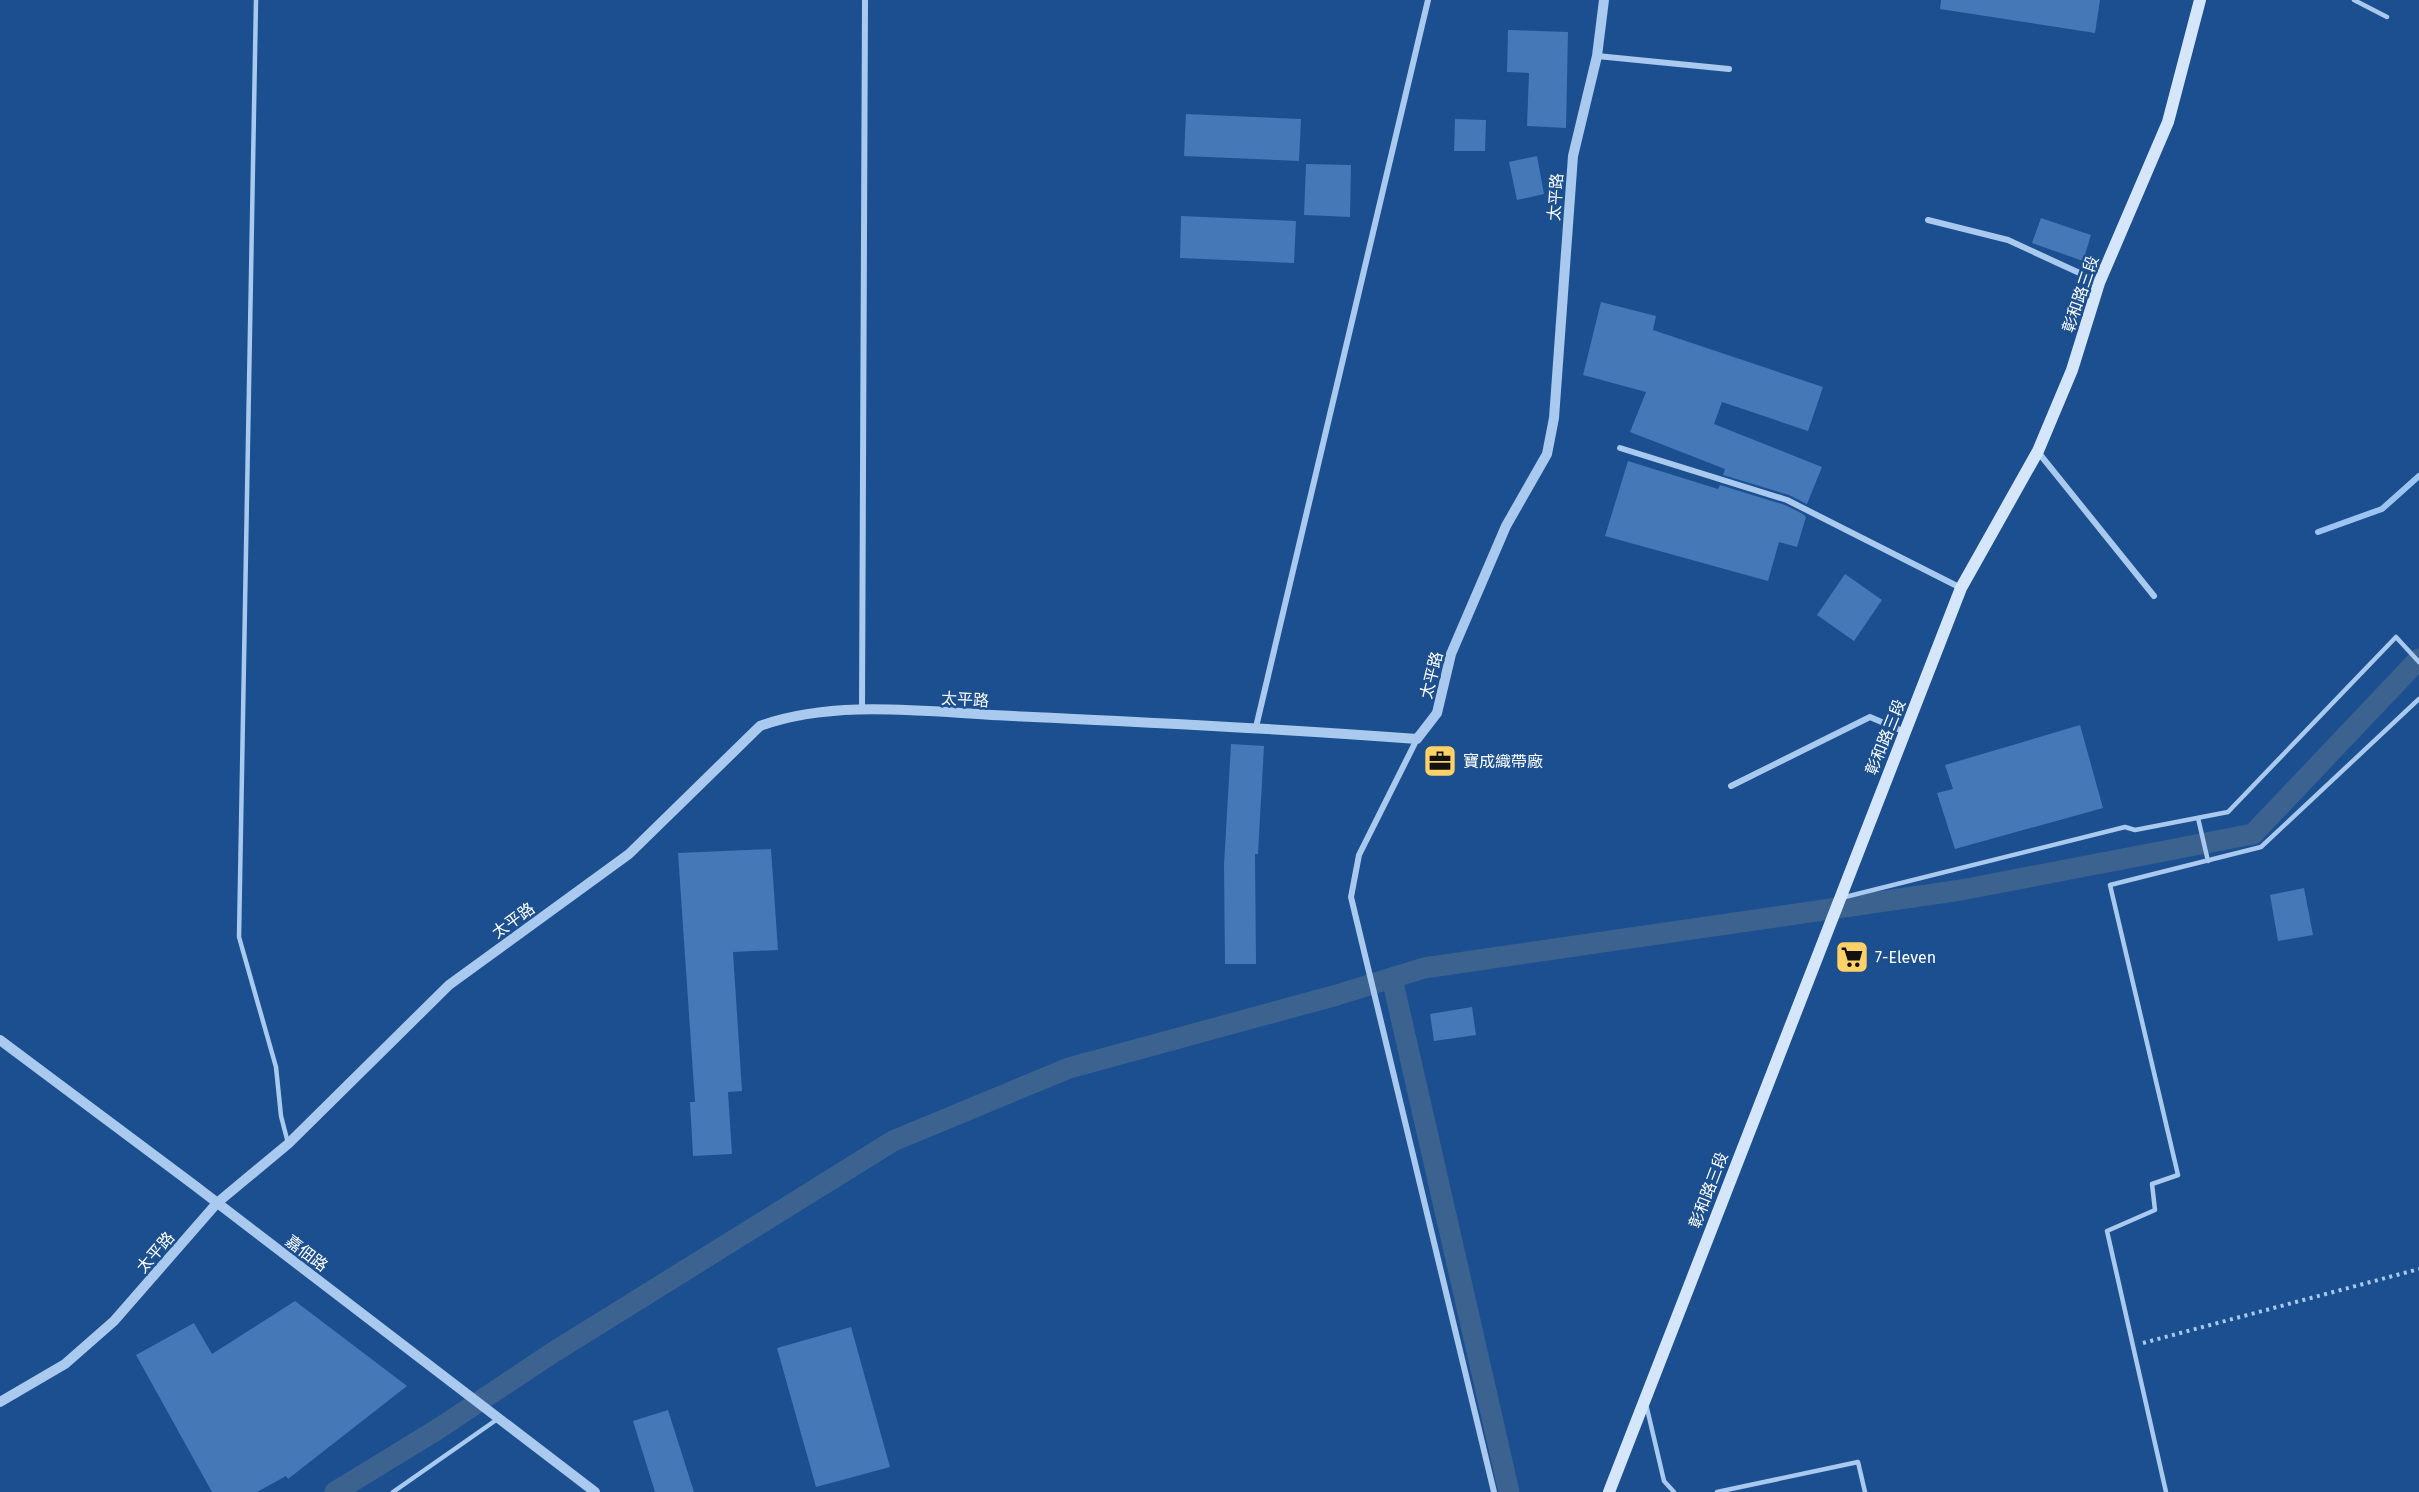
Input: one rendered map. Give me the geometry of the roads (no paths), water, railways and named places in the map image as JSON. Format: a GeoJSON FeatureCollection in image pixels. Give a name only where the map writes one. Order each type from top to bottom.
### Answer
{"type":"FeatureCollection","features":[{"type":"Feature","properties":{"kind":"main road","name":"彰和路三段"},"geometry":{"type":"LineString","coordinates":[[1609,1492],[1961,588],[2038,451],[2072,370],[2099,283],[2168,122],[2200,0]]}},
{"type":"Feature","properties":{"kind":"street"},"geometry":{"type":"LineString","coordinates":[[862,710],[865,0]]}},
{"type":"Feature","properties":{"kind":"street"},"geometry":{"type":"LineString","coordinates":[[1256,727],[1428,0]]}},
{"type":"Feature","properties":{"kind":"street","name":"太平路"},"geometry":{"type":"LineString","coordinates":[[0,1402],[65,1364],[114,1321],[217,1203],[288,1144],[449,985],[629,854],[760,726],[782,718],[862,710],[1256,727],[1417,739],[1437,713],[1450,654],[1506,526],[1547,454],[1554,418],[1573,156],[1597,56],[1604,0]]}},
{"type":"Feature","properties":{"kind":"street"},"geometry":{"type":"LineString","coordinates":[[1597,56],[1729,69]]}},
{"type":"Feature","properties":{"kind":"street"},"geometry":{"type":"LineString","coordinates":[[1928,220],[2008,240],[2099,283]]}},
{"type":"Feature","properties":{"kind":"street"},"geometry":{"type":"LineString","coordinates":[[1620,448],[1787,500],[1961,588]]}},
{"type":"Feature","properties":{"kind":"street"},"geometry":{"type":"LineString","coordinates":[[2038,451],[2154,596]]}},
{"type":"Feature","properties":{"kind":"street"},"geometry":{"type":"LineString","coordinates":[[1731,786],[1870,717],[1906,732]]}},
{"type":"Feature","properties":{"kind":"street"},"geometry":{"type":"LineString","coordinates":[[1417,739],[1359,855],[1351,897],[1494,1492]]}},
{"type":"Feature","properties":{"kind":"street","name":"嘉佃路"},"geometry":{"type":"LineString","coordinates":[[0,1040],[595,1492]]}},
{"type":"Feature","properties":{"kind":"lane"},"geometry":{"type":"LineString","coordinates":[[256,0],[239,937],[276,1067],[281,1116],[288,1144]]}},
{"type":"Feature","properties":{"kind":"lane"},"geometry":{"type":"LineString","coordinates":[[2354,0],[2386,17]]}},
{"type":"Feature","properties":{"kind":"lane"},"geometry":{"type":"LineString","coordinates":[[1839,898],[2125,827],[2135,830],[2228,812],[2396,637],[2419,662]]}},
{"type":"Feature","properties":{"kind":"lane"},"geometry":{"type":"LineString","coordinates":[[2166,1492],[2107,1231],[2155,1210],[2152,1184],[2178,1175],[2110,885],[2261,847],[2419,699]]}},
{"type":"Feature","properties":{"kind":"lane"},"geometry":{"type":"LineString","coordinates":[[2198,818],[2208,861]]}},
{"type":"Feature","properties":{"kind":"lane"},"geometry":{"type":"LineString","coordinates":[[1645,1400],[1664,1481],[1674,1492]]}},
{"type":"Feature","properties":{"kind":"lane"},"geometry":{"type":"LineString","coordinates":[[393,1492],[499,1418]]}},
{"type":"Feature","properties":{"kind":"lane"},"geometry":{"type":"LineString","coordinates":[[1718,1492],[1858,1462],[1865,1492]]}},
{"type":"Feature","properties":{"kind":"waterway"},"geometry":{"type":"LineString","coordinates":[[2318,532],[2382,509],[2419,476]]}},
{"type":"Feature","properties":{"kind":"waterway"},"geometry":{"type":"LineString","coordinates":[[335,1492],[438,1429],[549,1355],[893,1141],[1069,1068],[1337,995],[1424,968],[1961,890],[2253,834],[2419,659]]}},
{"type":"Feature","properties":{"kind":"waterway"},"geometry":{"type":"LineString","coordinates":[[1392,978],[1509,1492]]}},
{"type":"Feature","properties":{"kind":"place","name":"寶成織帶廠"},"geometry":{"type":"Point","coordinates":[1440,761]}},
{"type":"Feature","properties":{"kind":"place","name":"7-Eleven"},"geometry":{"type":"Point","coordinates":[1852,957]}}]}
